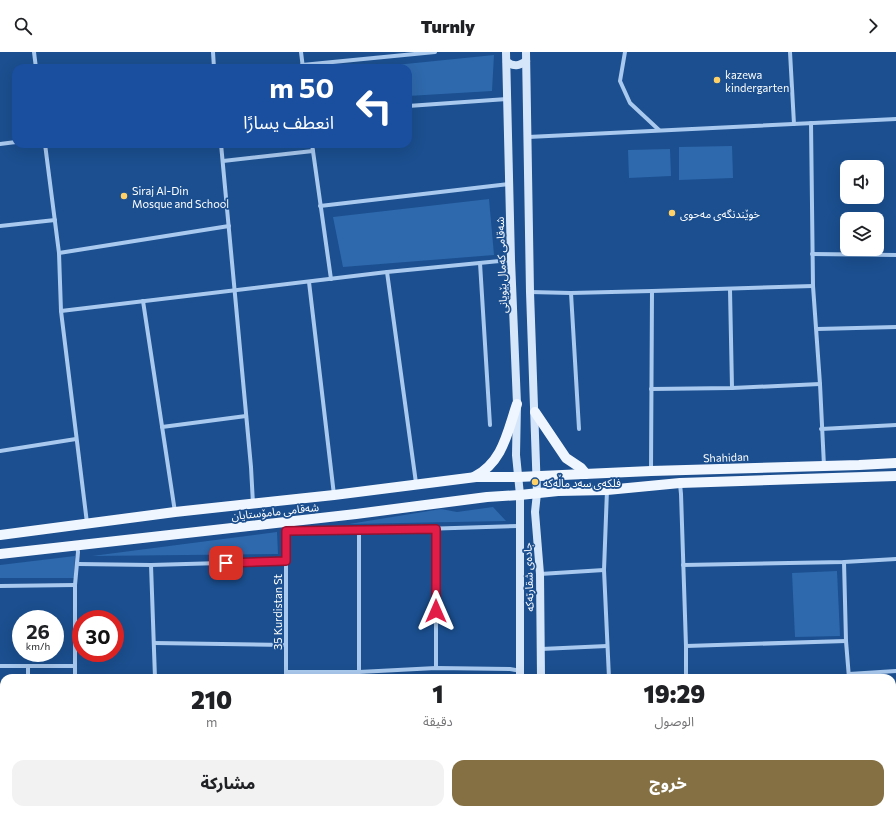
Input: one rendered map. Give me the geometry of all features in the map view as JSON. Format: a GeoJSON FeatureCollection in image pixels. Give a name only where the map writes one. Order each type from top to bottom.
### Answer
{"type":"FeatureCollection","features":[{"type":"Feature","properties":{"kind":"main road","name":"شەقامی کەمال بێویانی"},"geometry":{"type":"LineString","coordinates":[[506,52],[511,260],[517,404],[516,455],[518,477]]}},
{"type":"Feature","properties":{"kind":"main road"},"geometry":{"type":"LineString","coordinates":[[526,52],[530,292],[537,476]]}},
{"type":"Feature","properties":{"kind":"main road"},"geometry":{"type":"LineString","coordinates":[[507,62],[513,66],[520,65],[526,61]]}},
{"type":"Feature","properties":{"kind":"main road"},"geometry":{"type":"LineString","coordinates":[[473,478],[487,469],[497,458],[517,404]]}},
{"type":"Feature","properties":{"kind":"main road"},"geometry":{"type":"LineString","coordinates":[[535,412],[566,458],[581,468],[586,474]]}},
{"type":"Feature","properties":{"kind":"main road","name":"Shahidan"},"geometry":{"type":"LineString","coordinates":[[537,476],[859,465],[896,462]]}},
{"type":"Feature","properties":{"kind":"main road"},"geometry":{"type":"LineString","coordinates":[[859,465],[861,477]]}},
{"type":"Feature","properties":{"kind":"main road","name":"شەقامی مامۆستایان"},"geometry":{"type":"LineString","coordinates":[[0,535],[175,512],[334,495],[416,484],[473,478],[537,476]]}},
{"type":"Feature","properties":{"kind":"main road","name":"جادەی شقارتەکە"},"geometry":{"type":"LineString","coordinates":[[537,476],[535,512],[540,574],[541,674]]}},
{"type":"Feature","properties":{"kind":"main road","name":"شەقامی مامۆستایان"},"geometry":{"type":"LineString","coordinates":[[0,554],[77,545],[286,526],[487,497],[606,490],[680,483],[896,476]]}},
{"type":"Feature","properties":{"kind":"main road","name":"جادەی شقارتەکە"},"geometry":{"type":"LineString","coordinates":[[518,477],[520,495],[520,674]]}},
{"type":"Feature","properties":{"kind":"street"},"geometry":{"type":"LineString","coordinates":[[34,52],[36,64]]}},
{"type":"Feature","properties":{"kind":"street"},"geometry":{"type":"LineString","coordinates":[[213,52],[214,64]]}},
{"type":"Feature","properties":{"kind":"street"},"geometry":{"type":"LineString","coordinates":[[301,52],[302,64]]}},
{"type":"Feature","properties":{"kind":"street"},"geometry":{"type":"LineString","coordinates":[[321,64],[435,52]]}},
{"type":"Feature","properties":{"kind":"street"},"geometry":{"type":"LineString","coordinates":[[625,52],[620,81],[630,103],[659,130]]}},
{"type":"Feature","properties":{"kind":"street"},"geometry":{"type":"LineString","coordinates":[[790,52],[794,124]]}},
{"type":"Feature","properties":{"kind":"street"},"geometry":{"type":"LineString","coordinates":[[412,106],[507,99]]}},
{"type":"Feature","properties":{"kind":"street"},"geometry":{"type":"LineString","coordinates":[[527,137],[896,119]]}},
{"type":"Feature","properties":{"kind":"street"},"geometry":{"type":"LineString","coordinates":[[811,123],[813,286],[817,329],[824,466]]}},
{"type":"Feature","properties":{"kind":"street"},"geometry":{"type":"LineString","coordinates":[[0,144],[12,142]]}},
{"type":"Feature","properties":{"kind":"street"},"geometry":{"type":"LineString","coordinates":[[46,148],[59,254],[61,311],[87,524]]}},
{"type":"Feature","properties":{"kind":"street"},"geometry":{"type":"LineString","coordinates":[[221,148],[253,492],[252,504]]}},
{"type":"Feature","properties":{"kind":"street"},"geometry":{"type":"LineString","coordinates":[[313,148],[331,279]]}},
{"type":"Feature","properties":{"kind":"street"},"geometry":{"type":"LineString","coordinates":[[223,161],[313,151]]}},
{"type":"Feature","properties":{"kind":"street"},"geometry":{"type":"LineString","coordinates":[[320,206],[509,184]]}},
{"type":"Feature","properties":{"kind":"street"},"geometry":{"type":"LineString","coordinates":[[0,226],[55,220]]}},
{"type":"Feature","properties":{"kind":"street"},"geometry":{"type":"LineString","coordinates":[[59,254],[229,226]]}},
{"type":"Feature","properties":{"kind":"street"},"geometry":{"type":"LineString","coordinates":[[812,254],[896,255]]}},
{"type":"Feature","properties":{"kind":"street"},"geometry":{"type":"LineString","coordinates":[[61,311],[387,272],[511,260]]}},
{"type":"Feature","properties":{"kind":"street"},"geometry":{"type":"LineString","coordinates":[[480,263],[490,425]]}},
{"type":"Feature","properties":{"kind":"street"},"geometry":{"type":"LineString","coordinates":[[387,272],[416,484]]}},
{"type":"Feature","properties":{"kind":"street"},"geometry":{"type":"LineString","coordinates":[[309,282],[334,495]]}},
{"type":"Feature","properties":{"kind":"street"},"geometry":{"type":"LineString","coordinates":[[530,292],[571,293],[730,290],[813,286]]}},
{"type":"Feature","properties":{"kind":"street"},"geometry":{"type":"LineString","coordinates":[[730,290],[732,388]]}},
{"type":"Feature","properties":{"kind":"street"},"geometry":{"type":"LineString","coordinates":[[651,471],[652,291]]}},
{"type":"Feature","properties":{"kind":"street"},"geometry":{"type":"LineString","coordinates":[[571,293],[579,429]]}},
{"type":"Feature","properties":{"kind":"street"},"geometry":{"type":"LineString","coordinates":[[143,301],[175,512]]}},
{"type":"Feature","properties":{"kind":"street"},"geometry":{"type":"LineString","coordinates":[[817,329],[896,327]]}},
{"type":"Feature","properties":{"kind":"street"},"geometry":{"type":"LineString","coordinates":[[651,389],[732,388],[820,384]]}},
{"type":"Feature","properties":{"kind":"street"},"geometry":{"type":"LineString","coordinates":[[162,427],[246,416]]}},
{"type":"Feature","properties":{"kind":"street"},"geometry":{"type":"LineString","coordinates":[[821,429],[896,425]]}},
{"type":"Feature","properties":{"kind":"street"},"geometry":{"type":"LineString","coordinates":[[0,451],[76,439]]}},
{"type":"Feature","properties":{"kind":"street"},"geometry":{"type":"LineString","coordinates":[[680,483],[684,565],[686,674]]}},
{"type":"Feature","properties":{"kind":"street"},"geometry":{"type":"LineString","coordinates":[[606,490],[604,570],[606,646],[609,674]]}},
{"type":"Feature","properties":{"kind":"street"},"geometry":{"type":"LineString","coordinates":[[286,526],[359,531],[519,526]]}},
{"type":"Feature","properties":{"kind":"street","name":"35 Kurdistan St"},"geometry":{"type":"LineString","coordinates":[[286,526],[286,672]]}},
{"type":"Feature","properties":{"kind":"street"},"geometry":{"type":"LineString","coordinates":[[436,529],[436,668]]}},
{"type":"Feature","properties":{"kind":"street"},"geometry":{"type":"LineString","coordinates":[[359,531],[359,672]]}},
{"type":"Feature","properties":{"kind":"street"},"geometry":{"type":"LineString","coordinates":[[74,674],[75,585],[78,564],[77,545]]}},
{"type":"Feature","properties":{"kind":"street"},"geometry":{"type":"LineString","coordinates":[[684,565],[844,562],[896,559]]}},
{"type":"Feature","properties":{"kind":"street"},"geometry":{"type":"LineString","coordinates":[[78,564],[286,561]]}},
{"type":"Feature","properties":{"kind":"street"},"geometry":{"type":"LineString","coordinates":[[844,562],[846,641],[849,674]]}},
{"type":"Feature","properties":{"kind":"street"},"geometry":{"type":"LineString","coordinates":[[152,564],[155,674]]}},
{"type":"Feature","properties":{"kind":"street"},"geometry":{"type":"LineString","coordinates":[[540,574],[604,570]]}},
{"type":"Feature","properties":{"kind":"street"},"geometry":{"type":"LineString","coordinates":[[0,586],[75,585]]}},
{"type":"Feature","properties":{"kind":"street"},"geometry":{"type":"LineString","coordinates":[[686,646],[846,641]]}},
{"type":"Feature","properties":{"kind":"street"},"geometry":{"type":"LineString","coordinates":[[154,643],[286,645]]}},
{"type":"Feature","properties":{"kind":"street"},"geometry":{"type":"LineString","coordinates":[[541,649],[606,646]]}},
{"type":"Feature","properties":{"kind":"street"},"geometry":{"type":"LineString","coordinates":[[0,666],[74,666]]}},
{"type":"Feature","properties":{"kind":"street"},"geometry":{"type":"LineString","coordinates":[[28,666],[28,674]]}},
{"type":"Feature","properties":{"kind":"street"},"geometry":{"type":"LineString","coordinates":[[286,672],[359,672],[436,668],[510,669],[518,674]]}},
{"type":"Feature","properties":{"kind":"street"},"geometry":{"type":"LineString","coordinates":[[868,674],[896,671]]}},
{"type":"Feature","properties":{"kind":"shaded area"},"geometry":{"type":"Polygon","coordinates":[[[494,55],[492,91],[412,96],[412,64],[405,64],[494,55]]]}},
{"type":"Feature","properties":{"kind":"shaded area"},"geometry":{"type":"Polygon","coordinates":[[[732,146],[733,178],[679,180],[679,147],[732,146]]]}},
{"type":"Feature","properties":{"kind":"shaded area"},"geometry":{"type":"Polygon","coordinates":[[[670,149],[671,176],[629,178],[628,150],[670,149]]]}},
{"type":"Feature","properties":{"kind":"shaded area"},"geometry":{"type":"Polygon","coordinates":[[[489,199],[494,255],[343,267],[333,217],[489,199]]]}},
{"type":"Feature","properties":{"kind":"shaded area"},"geometry":{"type":"Polygon","coordinates":[[[493,507],[506,521],[349,524],[441,509],[457,512],[493,507]]]}},
{"type":"Feature","properties":{"kind":"shaded area"},"geometry":{"type":"Polygon","coordinates":[[[277,532],[278,554],[92,556],[277,532]]]}},
{"type":"Feature","properties":{"kind":"shaded area"},"geometry":{"type":"Polygon","coordinates":[[[75,556],[74,578],[0,578],[0,565],[75,556]]]}},
{"type":"Feature","properties":{"kind":"shaded area"},"geometry":{"type":"Polygon","coordinates":[[[837,571],[840,636],[795,637],[792,573],[837,571]]]}},
{"type":"Feature","properties":{"kind":"place","name":"kazewa kindergarten"},"geometry":{"type":"Point","coordinates":[717,80]}},
{"type":"Feature","properties":{"kind":"place","name":"Siraj Al-Din Mosque and School"},"geometry":{"type":"Point","coordinates":[124,196]}},
{"type":"Feature","properties":{"kind":"place","name":"خوێندنگەی مەحوی"},"geometry":{"type":"Point","coordinates":[672,213]}},
{"type":"Feature","properties":{"kind":"place","name":"فلکەی سەد ماڵەکە"},"geometry":{"type":"Point","coordinates":[535,482]}},
{"type":"Feature","properties":{"kind":"route"},"geometry":{"type":"LineString","coordinates":[[226,563],[286,561],[286,531],[436,529],[436,611]]}}]}
